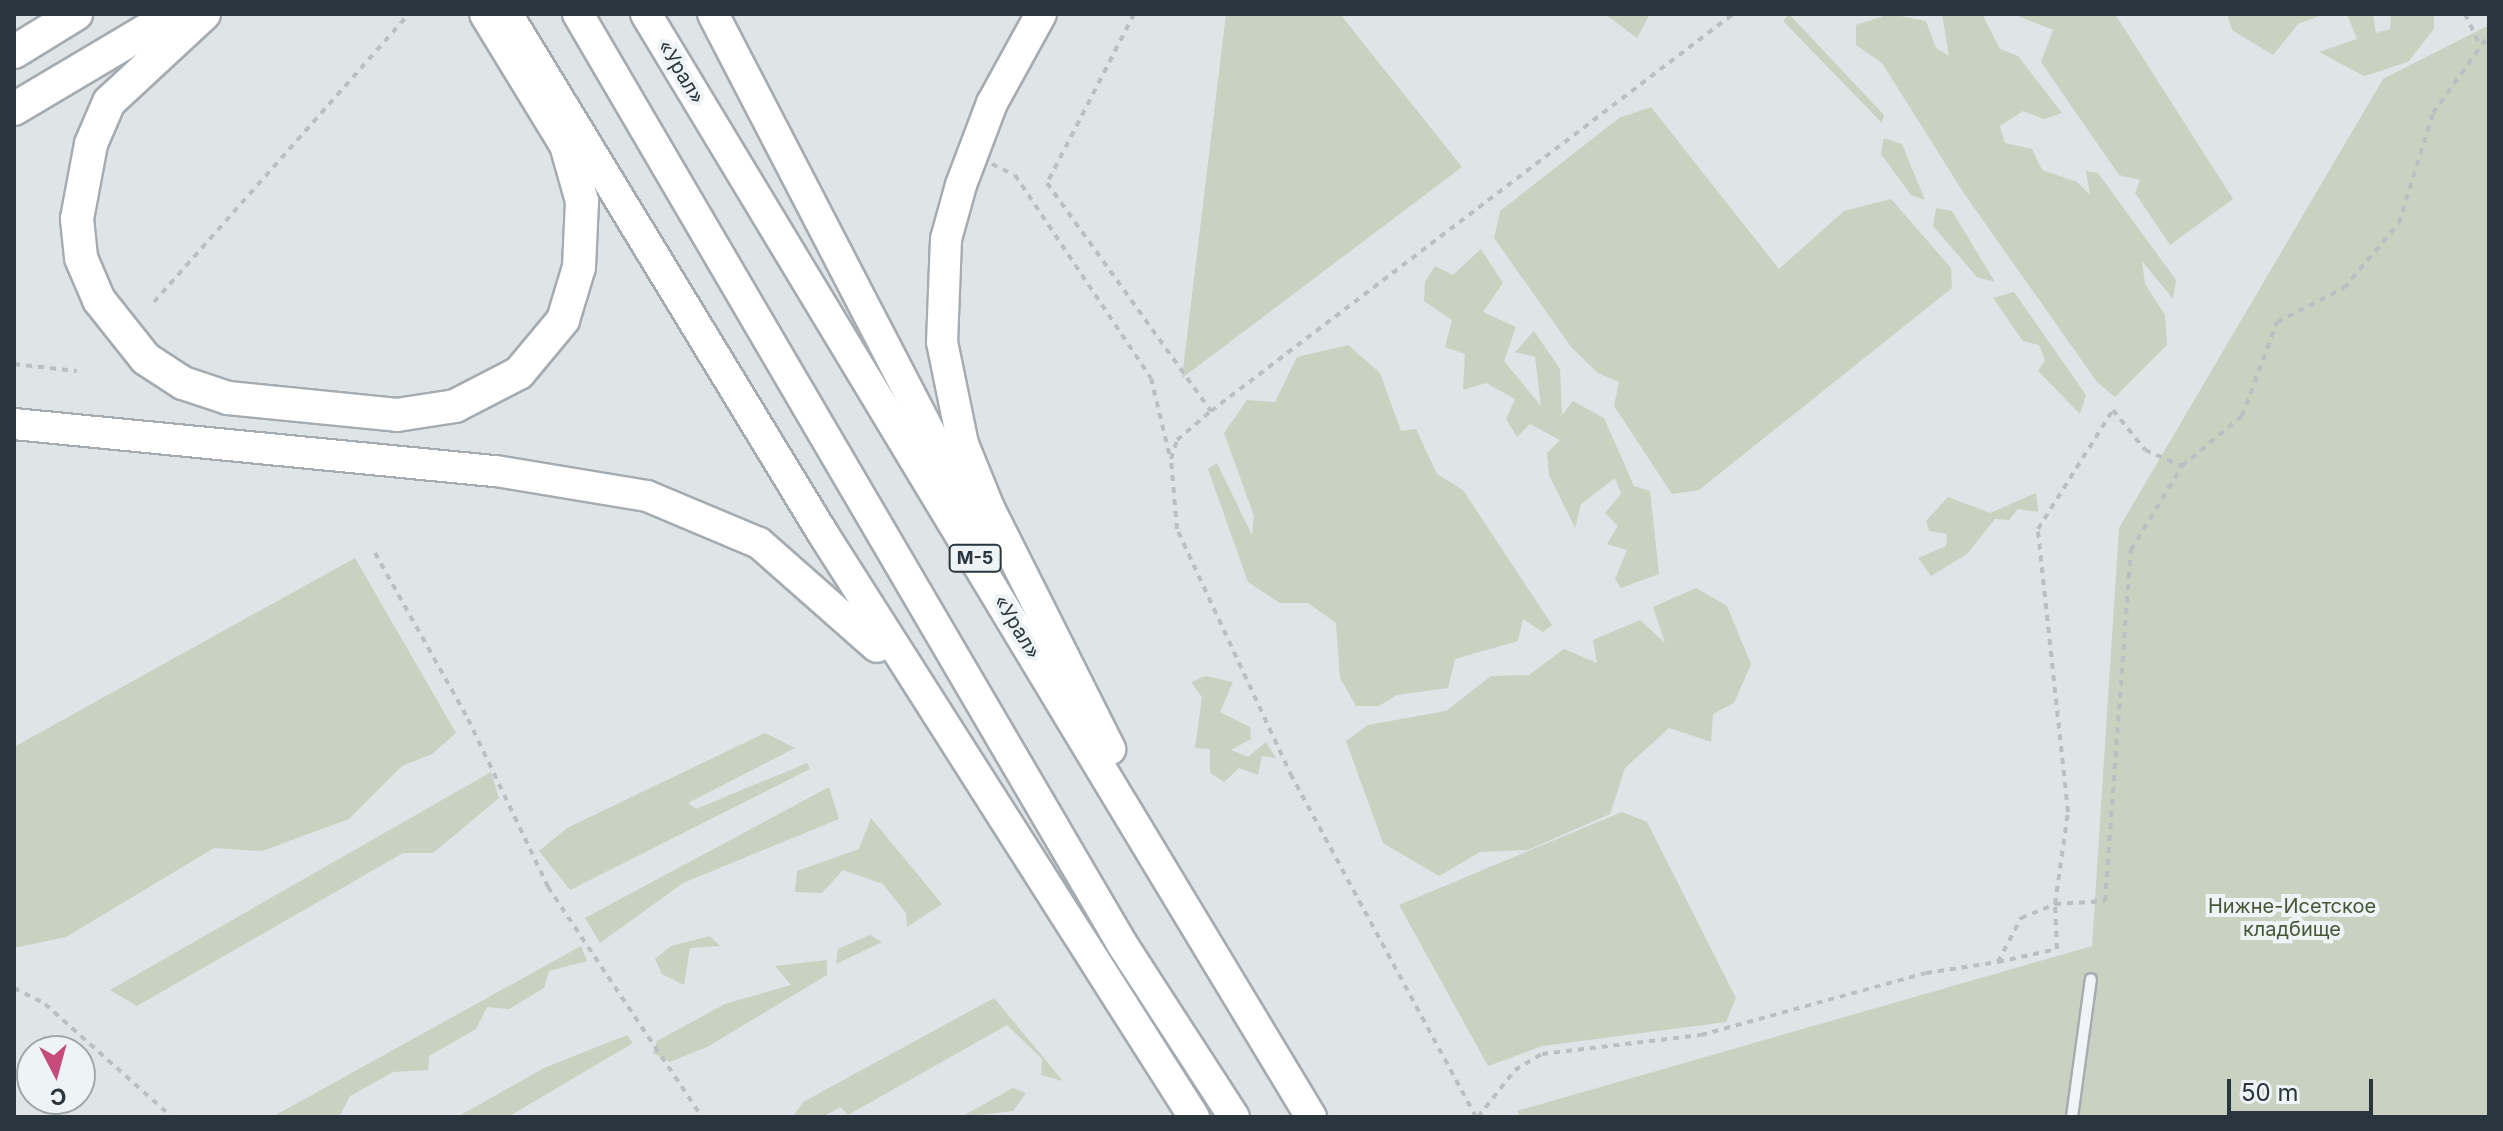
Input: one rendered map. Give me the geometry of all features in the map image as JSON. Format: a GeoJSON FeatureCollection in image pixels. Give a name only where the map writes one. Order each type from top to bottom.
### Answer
{"type":"FeatureCollection","features":[{"type":"Feature","properties":{"kind":"highway"},"geometry":{"type":"LineString","coordinates":[[14,52],[76,14]]}},
{"type":"Feature","properties":{"kind":"highway"},"geometry":{"type":"LineString","coordinates":[[14,109],[174,14]]}},
{"type":"Feature","properties":{"kind":"highway"},"geometry":{"type":"LineString","coordinates":[[204,14],[109,102],[91,144],[77,219],[81,258],[99,300],[146,359],[183,383],[241,400],[397,415],[455,406],[519,373],[563,320],[579,267],[582,201],[566,145],[486,14]]}},
{"type":"Feature","properties":{"kind":"main road"},"geometry":{"type":"LineString","coordinates":[[507,14],[947,727],[1194,1117]]}},
{"type":"Feature","properties":{"kind":"main road"},"geometry":{"type":"LineString","coordinates":[[578,14],[1114,930],[1234,1117]]}},
{"type":"Feature","properties":{"kind":"main road","name":"«Урал»"},"geometry":{"type":"LineString","coordinates":[[646,14],[1308,1110]]}},
{"type":"Feature","properties":{"kind":"main road"},"geometry":{"type":"LineString","coordinates":[[713,14],[1007,581],[1128,787],[1308,1110]]}},
{"type":"Feature","properties":{"kind":"main road"},"geometry":{"type":"LineString","coordinates":[[1041,14],[992,103],[961,185],[946,239],[942,342],[963,444],[989,508],[1128,787]]}},
{"type":"Feature","properties":{"kind":"main road"},"geometry":{"type":"LineString","coordinates":[[14,424],[496,471],[647,496],[747,536],[804,575],[858,623],[947,727]]}},
{"type":"Feature","properties":{"kind":"lane"},"geometry":{"type":"LineString","coordinates":[[2072,1117],[2091,979]]}},
{"type":"Feature","properties":{"kind":"path"},"geometry":{"type":"LineString","coordinates":[[154,302],[409,14]]}},
{"type":"Feature","properties":{"kind":"path"},"geometry":{"type":"LineString","coordinates":[[1134,14],[1047,183],[1211,411]]}},
{"type":"Feature","properties":{"kind":"path"},"geometry":{"type":"LineString","coordinates":[[1171,459],[1177,440],[1211,411],[1733,14]]}},
{"type":"Feature","properties":{"kind":"path"},"geometry":{"type":"LineString","coordinates":[[2465,14],[2479,43]]}},
{"type":"Feature","properties":{"kind":"path"},"geometry":{"type":"LineString","coordinates":[[1998,962],[2021,918],[2055,904],[2105,901],[2131,550],[2182,466],[2242,416],[2277,322],[2344,288],[2399,223],[2433,113],[2479,43],[2489,35]]}},
{"type":"Feature","properties":{"kind":"path"},"geometry":{"type":"LineString","coordinates":[[1015,175],[1151,378],[1171,459],[1177,529],[1266,722],[1477,1117],[1515,1070],[1542,1054],[1701,1035],[1926,973],[2057,949],[2055,904],[2068,812],[2038,529],[2113,410],[2145,450],[2182,466]]}},
{"type":"Feature","properties":{"kind":"path"},"geometry":{"type":"LineString","coordinates":[[14,364],[77,371]]}},
{"type":"Feature","properties":{"kind":"path"},"geometry":{"type":"LineString","coordinates":[[375,553],[468,719],[548,887],[702,1117]]}},
{"type":"Feature","properties":{"kind":"path"},"geometry":{"type":"LineString","coordinates":[[14,988],[45,1004],[172,1117]]}},
{"type":"Feature","properties":{"kind":"green space"},"geometry":{"type":"Polygon","coordinates":[[[1226,14],[1340,14],[1462,167],[1182,378],[1226,14]]]}},
{"type":"Feature","properties":{"kind":"green space"},"geometry":{"type":"Polygon","coordinates":[[[1605,14],[1650,14],[1637,38],[1605,14]]]}},
{"type":"Feature","properties":{"kind":"green space"},"geometry":{"type":"Polygon","coordinates":[[[1789,14],[1884,115],[1882,123],[1783,21],[1789,14]]]}},
{"type":"Feature","properties":{"kind":"green space"},"geometry":{"type":"Polygon","coordinates":[[[1890,14],[1926,21],[1936,48],[1949,56],[1942,14],[1982,14],[2000,49],[2018,56],[2062,113],[2044,119],[2023,111],[2000,126],[2005,143],[2032,149],[2042,170],[2077,182],[2090,195],[2086,171],[2098,173],[2176,280],[2173,299],[2142,261],[2145,284],[2165,315],[2167,345],[2115,397],[2097,382],[1963,192],[1882,63],[1856,45],[1856,25],[1890,14]]]}},
{"type":"Feature","properties":{"kind":"green space"},"geometry":{"type":"Polygon","coordinates":[[[2013,14],[2115,14],[2233,199],[2170,245],[2135,193],[2140,180],[2119,175],[2041,62],[2053,30],[2013,14]]]}},
{"type":"Feature","properties":{"kind":"green space"},"geometry":{"type":"Polygon","coordinates":[[[2227,14],[2325,14],[2298,24],[2273,55],[2232,30],[2227,14]]]}},
{"type":"Feature","properties":{"kind":"green space"},"geometry":{"type":"Polygon","coordinates":[[[2347,14],[2373,14],[2376,33],[2390,29],[2391,14],[2434,14],[2434,29],[2408,62],[2364,76],[2319,52],[2357,39],[2347,14]]]}},
{"type":"Feature","properties":{"kind":"green space","name":"Нижне-Исетское кладбище"},"geometry":{"type":"Polygon","coordinates":[[[2489,25],[2489,1117],[1520,1117],[1517,1111],[2092,946],[2119,528],[2383,79],[2489,25]]]}},
{"type":"Feature","properties":{"kind":"green space"},"geometry":{"type":"Polygon","coordinates":[[[1651,107],[1779,269],[1844,211],[1891,199],[1951,268],[1952,288],[1699,490],[1672,494],[1614,406],[1619,382],[1598,373],[1572,348],[1494,238],[1500,211],[1619,118],[1651,107]]]}},
{"type":"Feature","properties":{"kind":"green space"},"geometry":{"type":"Polygon","coordinates":[[[1884,138],[1902,144],[1925,200],[1911,195],[1881,154],[1884,138]]]}},
{"type":"Feature","properties":{"kind":"green space"},"geometry":{"type":"Polygon","coordinates":[[[1936,208],[1952,211],[1995,282],[1977,277],[1933,226],[1936,208]]]}},
{"type":"Feature","properties":{"kind":"green space"},"geometry":{"type":"Polygon","coordinates":[[[1481,249],[1503,283],[1483,312],[1516,327],[1504,361],[1541,406],[1535,357],[1515,352],[1534,331],[1560,369],[1562,415],[1573,401],[1604,418],[1634,486],[1650,491],[1659,574],[1621,588],[1615,579],[1627,550],[1607,544],[1618,526],[1605,513],[1621,494],[1615,478],[1581,504],[1575,528],[1549,475],[1547,453],[1560,440],[1530,424],[1517,437],[1506,419],[1515,399],[1486,383],[1463,390],[1465,354],[1445,347],[1452,320],[1424,301],[1425,282],[1435,266],[1453,275],[1481,249]]]}},
{"type":"Feature","properties":{"kind":"green space"},"geometry":{"type":"Polygon","coordinates":[[[2014,292],[2086,395],[2080,414],[2038,371],[2045,360],[2039,345],[2023,341],[1993,298],[2014,292]]]}},
{"type":"Feature","properties":{"kind":"green space"},"geometry":{"type":"Polygon","coordinates":[[[1348,345],[1380,373],[1401,431],[1416,429],[1437,474],[1463,490],[1552,625],[1543,632],[1523,619],[1518,641],[1455,659],[1448,688],[1397,695],[1379,706],[1356,706],[1340,678],[1336,623],[1308,603],[1280,603],[1248,582],[1208,469],[1217,463],[1252,535],[1254,516],[1224,433],[1247,400],[1275,402],[1297,357],[1348,345]]]}},
{"type":"Feature","properties":{"kind":"green space"},"geometry":{"type":"Polygon","coordinates":[[[2036,493],[2038,512],[2018,509],[2009,520],[1995,519],[1967,554],[1931,576],[1918,558],[1946,546],[1947,534],[1929,531],[1926,521],[1948,497],[1990,513],[2036,493]]]}},
{"type":"Feature","properties":{"kind":"green space"},"geometry":{"type":"Polygon","coordinates":[[[355,558],[456,733],[432,754],[402,766],[349,819],[262,851],[214,848],[66,937],[14,948],[14,747],[355,558]]]}},
{"type":"Feature","properties":{"kind":"green space"},"geometry":{"type":"Polygon","coordinates":[[[1696,588],[1727,606],[1751,664],[1734,703],[1713,714],[1711,742],[1669,728],[1625,768],[1610,814],[1528,850],[1480,852],[1439,876],[1383,843],[1346,741],[1368,725],[1446,711],[1491,676],[1529,675],[1564,649],[1597,663],[1593,640],[1640,620],[1665,643],[1653,607],[1696,588]]]}},
{"type":"Feature","properties":{"kind":"green space"},"geometry":{"type":"Polygon","coordinates":[[[1206,676],[1233,682],[1220,712],[1250,727],[1251,739],[1231,750],[1248,757],[1266,742],[1276,758],[1262,756],[1258,775],[1239,768],[1224,782],[1210,773],[1210,749],[1195,748],[1202,697],[1191,682],[1206,676]]]}},
{"type":"Feature","properties":{"kind":"green space"},"geometry":{"type":"Polygon","coordinates":[[[765,733],[795,748],[688,803],[696,809],[807,763],[810,769],[570,890],[539,851],[567,828],[765,733]]]}},
{"type":"Feature","properties":{"kind":"green space"},"geometry":{"type":"Polygon","coordinates":[[[491,772],[499,798],[433,853],[403,853],[137,1006],[110,990],[491,772]]]}},
{"type":"Feature","properties":{"kind":"green space"},"geometry":{"type":"Polygon","coordinates":[[[829,787],[839,819],[683,883],[600,943],[585,918],[829,787]]]}},
{"type":"Feature","properties":{"kind":"green space"},"geometry":{"type":"Polygon","coordinates":[[[1622,812],[1647,822],[1736,998],[1726,1022],[1542,1046],[1488,1066],[1399,905],[1622,812]]]}},
{"type":"Feature","properties":{"kind":"green space"},"geometry":{"type":"Polygon","coordinates":[[[871,818],[942,904],[907,927],[906,913],[883,884],[843,870],[822,893],[795,892],[797,871],[859,849],[871,818]]]}},
{"type":"Feature","properties":{"kind":"green space"},"geometry":{"type":"Polygon","coordinates":[[[870,935],[882,942],[836,964],[838,949],[870,935]]]}},
{"type":"Feature","properties":{"kind":"green space"},"geometry":{"type":"Polygon","coordinates":[[[710,936],[720,946],[690,948],[684,985],[662,974],[655,959],[671,946],[710,936]]]}},
{"type":"Feature","properties":{"kind":"green space"},"geometry":{"type":"Polygon","coordinates":[[[581,946],[587,961],[549,971],[544,988],[509,1009],[487,1007],[476,1029],[429,1056],[428,1070],[393,1072],[350,1096],[339,1117],[272,1117],[581,946]]]}},
{"type":"Feature","properties":{"kind":"green space"},"geometry":{"type":"Polygon","coordinates":[[[827,960],[827,975],[707,1047],[670,1062],[653,1053],[657,1041],[725,1004],[791,985],[775,966],[827,960]]]}},
{"type":"Feature","properties":{"kind":"green space"},"geometry":{"type":"Polygon","coordinates":[[[994,998],[1063,1081],[1041,1075],[1042,1059],[1007,1025],[848,1115],[841,1107],[822,1117],[793,1117],[803,1102],[994,998]]]}},
{"type":"Feature","properties":{"kind":"green space"},"geometry":{"type":"Polygon","coordinates":[[[627,1035],[633,1043],[508,1117],[457,1117],[544,1068],[627,1035]]]}},
{"type":"Feature","properties":{"kind":"green space"},"geometry":{"type":"Polygon","coordinates":[[[1013,1088],[1026,1093],[1013,1111],[961,1117],[1013,1088]]]}}]}
